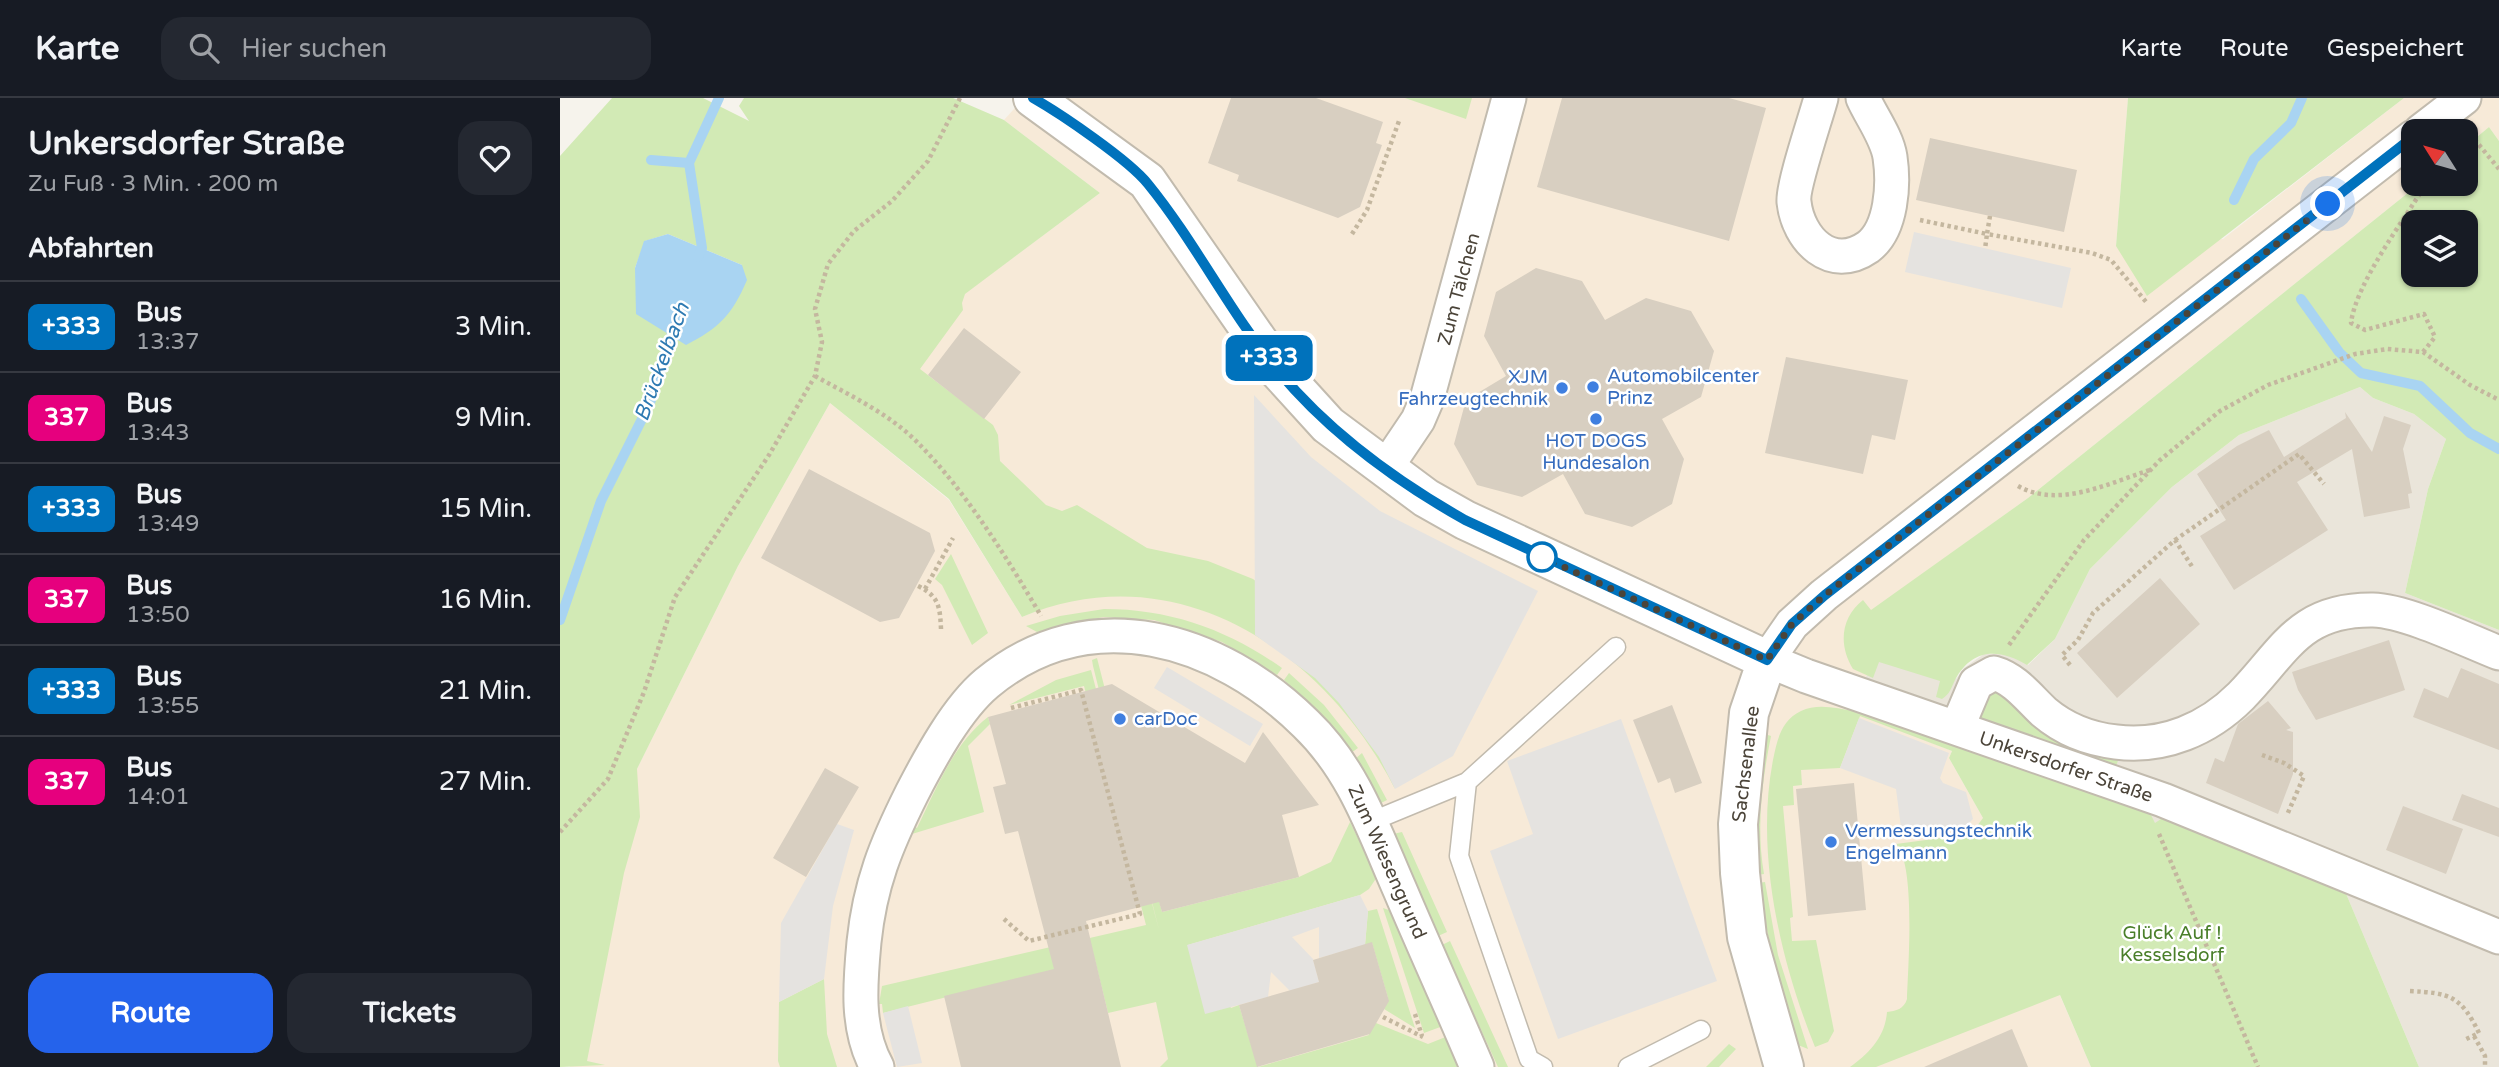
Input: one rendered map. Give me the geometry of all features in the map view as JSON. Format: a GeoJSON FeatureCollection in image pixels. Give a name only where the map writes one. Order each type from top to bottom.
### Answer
{"type":"FeatureCollection","features":[{"type":"Feature","properties":{"kind":"street","name":"Unkersdorfer Straße"},"geometry":{"type":"LineString","coordinates":[[1033,98],[1147,181],[1278,370],[1328,425],[1426,498],[1465,520],[1767,660],[2051,759],[2274,844],[2499,937]]}},
{"type":"Feature","properties":{"kind":"street","name":"Zum Tälchen"},"geometry":{"type":"LineString","coordinates":[[1385,469],[1418,420],[1427,399],[1509,98]]}},
{"type":"Feature","properties":{"kind":"street"},"geometry":{"type":"LineString","coordinates":[[1821,98],[1793,200],[1804,237],[1827,254],[1850,255],[1869,246],[1882,226],[1892,197],[1890,154],[1863,98]]}},
{"type":"Feature","properties":{"kind":"street"},"geometry":{"type":"LineString","coordinates":[[2434,119],[2453,101]]}},
{"type":"Feature","properties":{"kind":"street","name":"Sachsenallee"},"geometry":{"type":"LineString","coordinates":[[1783,1067],[1747,937],[1738,824],[1749,713],[1767,660],[1792,624],[1825,595],[2401,146]]}},
{"type":"Feature","properties":{"kind":"street"},"geometry":{"type":"LineString","coordinates":[[1957,728],[1976,683],[1994,673],[2014,683],[2046,714],[2090,738],[2118,743],[2177,737],[2199,729],[2224,711],[2242,695],[2281,647],[2302,630],[2325,618],[2356,611],[2395,613],[2499,653]]}},
{"type":"Feature","properties":{"kind":"street","name":"Zum Wiesengrund"},"geometry":{"type":"LineString","coordinates":[[877,1067],[867,1049],[860,995],[867,913],[883,852],[934,748],[985,685],[1023,658],[1066,640],[1107,634],[1162,640],[1205,653],[1259,683],[1308,725],[1351,778],[1476,1067]]}},
{"type":"Feature","properties":{"kind":"lane"},"geometry":{"type":"LineString","coordinates":[[1370,822],[1467,782],[1616,647]]}},
{"type":"Feature","properties":{"kind":"lane"},"geometry":{"type":"LineString","coordinates":[[1467,782],[1459,856],[1529,1059],[1542,1067]]}},
{"type":"Feature","properties":{"kind":"lane"},"geometry":{"type":"LineString","coordinates":[[1628,1067],[1701,1030]]}},
{"type":"Feature","properties":{"kind":"path"},"geometry":{"type":"LineString","coordinates":[[560,832],[608,779],[645,692],[676,597],[769,455],[815,376],[822,342],[815,309],[828,264],[855,231],[892,201],[928,161],[960,98]]}},
{"type":"Feature","properties":{"kind":"path"},"geometry":{"type":"LineString","coordinates":[[2453,101],[2499,169]]}},
{"type":"Feature","properties":{"kind":"path"},"geometry":{"type":"LineString","coordinates":[[1352,234],[1367,210],[1399,121]]}},
{"type":"Feature","properties":{"kind":"path"},"geometry":{"type":"LineString","coordinates":[[2419,196],[2364,285],[2352,311],[2351,323],[2365,330],[2424,314],[2435,337],[2423,352]]}},
{"type":"Feature","properties":{"kind":"path"},"geometry":{"type":"LineString","coordinates":[[1985,249],[1990,216]]}},
{"type":"Feature","properties":{"kind":"path"},"geometry":{"type":"LineString","coordinates":[[1913,219],[2090,253],[2111,260],[2147,303]]}},
{"type":"Feature","properties":{"kind":"path"},"geometry":{"type":"LineString","coordinates":[[2008,646],[2084,540],[2152,469],[2220,411],[2268,385],[2355,354],[2388,349],[2423,352],[2470,385],[2499,400]]}},
{"type":"Feature","properties":{"kind":"path"},"geometry":{"type":"LineString","coordinates":[[815,376],[865,404],[917,442],[1013,567],[1041,616]]}},
{"type":"Feature","properties":{"kind":"path"},"geometry":{"type":"LineString","coordinates":[[2070,665],[2062,655],[2078,640],[2093,613],[2175,540],[2299,454],[2323,484]]}},
{"type":"Feature","properties":{"kind":"path"},"geometry":{"type":"LineString","coordinates":[[2017,486],[2035,496],[2058,496],[2094,488],[2152,469]]}},
{"type":"Feature","properties":{"kind":"path"},"geometry":{"type":"LineString","coordinates":[[925,589],[953,538]]}},
{"type":"Feature","properties":{"kind":"path"},"geometry":{"type":"LineString","coordinates":[[2175,540],[2193,568]]}},
{"type":"Feature","properties":{"kind":"path"},"geometry":{"type":"LineString","coordinates":[[918,586],[933,594],[940,606],[941,629]]}},
{"type":"Feature","properties":{"kind":"path"},"geometry":{"type":"LineString","coordinates":[[1004,919],[1029,941],[1140,914],[1081,690],[1007,709]]}},
{"type":"Feature","properties":{"kind":"path"},"geometry":{"type":"LineString","coordinates":[[2262,755],[2284,763],[2304,776],[2274,844]]}},
{"type":"Feature","properties":{"kind":"path"},"geometry":{"type":"LineString","coordinates":[[2155,824],[2258,1067]]}},
{"type":"Feature","properties":{"kind":"path"},"geometry":{"type":"LineString","coordinates":[[2410,990],[2453,997],[2467,1007],[2479,1033],[2464,1040]]}},
{"type":"Feature","properties":{"kind":"path"},"geometry":{"type":"LineString","coordinates":[[1383,1017],[1426,1039],[1459,1025]]}},
{"type":"Feature","properties":{"kind":"path"},"geometry":{"type":"LineString","coordinates":[[2474,1036],[2485,1056],[2485,1067]]}},
{"type":"Feature","properties":{"kind":"shaded area"},"geometry":{"type":"Polygon","coordinates":[[[1024,98],[2128,98],[2116,246],[2223,239],[2404,98],[2499,98],[2499,141],[2489,127],[2478,136],[2478,119],[2401,119],[2401,196],[2404,196],[2028,498],[1868,613],[1873,657],[1854,711],[1952,751],[1949,758],[1983,818],[2091,1067],[570,1067],[637,769],[738,566],[830,403],[949,500],[1022,617],[1053,604],[866,367],[1100,193],[1004,120],[1024,98]]]}},
{"type":"Feature","properties":{"kind":"shaded area"},"geometry":{"type":"Polygon","coordinates":[[[1914,232],[2071,268],[2062,308],[1905,272],[1914,232]]]}},
{"type":"Feature","properties":{"kind":"shaded area"},"geometry":{"type":"Polygon","coordinates":[[[2360,387],[2373,398],[2414,414],[2446,439],[2428,489],[2405,593],[2499,630],[2499,1067],[2419,1067],[2342,884],[2155,824],[1854,711],[1873,657],[1956,679],[1964,668],[1984,654],[2009,654],[2028,665],[2055,639],[2090,569],[2172,487],[2239,435],[2360,387]]]}},
{"type":"Feature","properties":{"kind":"shaded area"},"geometry":{"type":"Polygon","coordinates":[[[1254,395],[1311,457],[1380,511],[1538,591],[1453,756],[1395,789],[1379,757],[1339,703],[1315,678],[1255,635],[1254,395]]]}},
{"type":"Feature","properties":{"kind":"shaded area"},"geometry":{"type":"Polygon","coordinates":[[[1167,667],[1263,724],[1250,746],[1154,688],[1167,667]]]}},
{"type":"Feature","properties":{"kind":"shaded area"},"geometry":{"type":"Polygon","coordinates":[[[1859,718],[1949,753],[1940,778],[1943,783],[1966,792],[1973,819],[1965,827],[1902,835],[1896,789],[1840,768],[1859,718]]]}},
{"type":"Feature","properties":{"kind":"shaded area"},"geometry":{"type":"Polygon","coordinates":[[[1621,719],[1717,981],[1558,1039],[1490,851],[1533,834],[1507,761],[1621,719]]]}},
{"type":"Feature","properties":{"kind":"shaded area"},"geometry":{"type":"Polygon","coordinates":[[[837,824],[854,830],[833,906],[824,979],[779,1002],[781,923],[837,824]]]}},
{"type":"Feature","properties":{"kind":"shaded area"},"geometry":{"type":"Polygon","coordinates":[[[1360,895],[1368,911],[1365,945],[1319,958],[1319,927],[1292,937],[1313,959],[1319,982],[1290,991],[1271,972],[1268,997],[1205,1014],[1187,945],[1360,895]]]}},
{"type":"Feature","properties":{"kind":"shaded area"},"geometry":{"type":"Polygon","coordinates":[[[908,1006],[922,1063],[897,1067],[883,1013],[908,1006]]]}},
{"type":"Feature","properties":{"kind":"green space"},"geometry":{"type":"Polygon","coordinates":[[[612,98],[703,98],[749,121],[739,106],[744,98],[953,98],[1004,120],[1100,193],[965,294],[963,310],[920,369],[993,425],[998,435],[1000,461],[1046,505],[1062,511],[1077,505],[1147,548],[1208,561],[1253,579],[1355,656],[1395,789],[1365,739],[1329,695],[1287,657],[1240,627],[1189,606],[1136,597],[1080,600],[1022,617],[949,499],[830,403],[738,566],[637,769],[640,817],[624,873],[587,1061],[605,1065],[560,1067],[560,156],[612,98]],[[668,234],[645,241],[635,268],[742,265],[668,234]]]}},
{"type":"Feature","properties":{"kind":"green space"},"geometry":{"type":"Polygon","coordinates":[[[1405,98],[1472,98],[1466,119],[1405,98]]]}},
{"type":"Feature","properties":{"kind":"green space"},"geometry":{"type":"Polygon","coordinates":[[[2128,98],[2404,98],[2147,296],[2116,246],[2128,98]]]}},
{"type":"Feature","properties":{"kind":"green space"},"geometry":{"type":"Polygon","coordinates":[[[2489,127],[2499,141],[2499,630],[2405,593],[2428,489],[2446,439],[2414,414],[2373,398],[2360,387],[2239,435],[2172,487],[2090,569],[2055,639],[2027,665],[2017,659],[1996,654],[1978,657],[1962,669],[1949,693],[1942,699],[1936,697],[1940,681],[1879,662],[1873,678],[1853,669],[1845,650],[1844,632],[1850,615],[1863,600],[1871,610],[2028,498],[2404,196],[2478,196],[2478,136],[2489,127]]]}},
{"type":"Feature","properties":{"kind":"green space"},"geometry":{"type":"Polygon","coordinates":[[[951,554],[988,633],[972,645],[942,585],[935,579],[951,554]]]}},
{"type":"Feature","properties":{"kind":"green space"},"geometry":{"type":"Polygon","coordinates":[[[1104,609],[1152,613],[1198,624],[1241,643],[1282,668],[1277,675],[1222,642],[1154,620],[1103,617],[1037,632],[1026,626],[1060,616],[1104,609]]]}},
{"type":"Feature","properties":{"kind":"green space"},"geometry":{"type":"Polygon","coordinates":[[[1097,658],[1162,912],[1299,877],[1331,862],[1350,822],[1377,877],[1369,889],[1360,895],[1188,945],[1231,1008],[1239,1005],[1258,1067],[1160,1067],[1168,1059],[1156,1002],[1108,1013],[1095,960],[883,1013],[882,1004],[879,1004],[882,986],[1146,925],[1084,686],[1009,705],[1056,680],[1091,670],[1159,930],[1093,666],[1092,660],[1097,658]]]}},
{"type":"Feature","properties":{"kind":"green space"},"geometry":{"type":"Polygon","coordinates":[[[1289,673],[1324,705],[1358,748],[1351,753],[1317,711],[1284,680],[1289,673]]]}},
{"type":"Feature","properties":{"kind":"green space"},"geometry":{"type":"Polygon","coordinates":[[[1989,687],[2120,755],[2115,769],[1982,720],[1980,717],[1989,687]]]}},
{"type":"Feature","properties":{"kind":"green space","name":"Glück Auf ! Kesselsdorf"},"geometry":{"type":"Polygon","coordinates":[[[1855,706],[2150,813],[2155,823],[2170,813],[2342,884],[2419,1067],[2091,1067],[2060,995],[1876,1067],[1850,1067],[1875,1044],[1883,1030],[1887,1012],[1899,1009],[1907,999],[1909,894],[1902,855],[1896,844],[1971,834],[1983,818],[1949,758],[1952,751],[1860,716],[1840,768],[1801,770],[1802,785],[1793,786],[1794,805],[1783,806],[1793,917],[1790,918],[1792,941],[1816,940],[1834,1031],[1828,1042],[1815,1047],[1791,979],[1774,906],[1767,832],[1768,795],[1776,746],[1784,725],[1794,715],[1814,707],[1854,711],[1855,706]]]}},
{"type":"Feature","properties":{"kind":"green space"},"geometry":{"type":"Polygon","coordinates":[[[988,717],[990,724],[968,746],[984,812],[912,834],[913,825],[917,828],[956,753],[988,717]]]}},
{"type":"Feature","properties":{"kind":"green space"},"geometry":{"type":"Polygon","coordinates":[[[1765,734],[1771,736],[1761,804],[1760,839],[1764,874],[1757,875],[1754,851],[1765,734]]]}},
{"type":"Feature","properties":{"kind":"green space"},"geometry":{"type":"Polygon","coordinates":[[[1362,753],[1387,800],[1379,804],[1355,759],[1362,753]]]}},
{"type":"Feature","properties":{"kind":"green space"},"geometry":{"type":"Polygon","coordinates":[[[1402,832],[1447,932],[1438,936],[1393,834],[1402,832]]]}},
{"type":"Feature","properties":{"kind":"green space"},"geometry":{"type":"Polygon","coordinates":[[[1765,882],[1778,955],[1808,1049],[1798,1045],[1776,977],[1758,883],[1765,882]]]}},
{"type":"Feature","properties":{"kind":"green space"},"geometry":{"type":"Polygon","coordinates":[[[1383,908],[1392,911],[1443,1026],[1424,1033],[1383,908]]]}},
{"type":"Feature","properties":{"kind":"green space"},"geometry":{"type":"Polygon","coordinates":[[[1377,909],[1415,1028],[1384,1009],[1388,998],[1372,943],[1365,945],[1368,911],[1377,909]]]}},
{"type":"Feature","properties":{"kind":"green space"},"geometry":{"type":"Polygon","coordinates":[[[1450,941],[1508,1067],[1498,1067],[1442,945],[1450,941]]]}},
{"type":"Feature","properties":{"kind":"green space"},"geometry":{"type":"Polygon","coordinates":[[[824,979],[827,1034],[837,1067],[780,1067],[779,1002],[824,979]]]}},
{"type":"Feature","properties":{"kind":"green space"},"geometry":{"type":"Polygon","coordinates":[[[1376,1023],[1428,1044],[1448,1036],[1457,1067],[1258,1067],[1369,1035],[1367,1028],[1376,1023]]]}},
{"type":"Feature","properties":{"kind":"green space"},"geometry":{"type":"Polygon","coordinates":[[[1729,1044],[1736,1049],[1719,1067],[1706,1067],[1729,1044]]]}},
{"type":"Feature","properties":{"kind":"water"},"geometry":{"type":"Polygon","coordinates":[[[668,234],[742,265],[747,280],[736,303],[723,319],[707,333],[686,345],[636,314],[635,268],[644,241],[668,234]]]}},
{"type":"Feature","properties":{"kind":"building"},"geometry":{"type":"Polygon","coordinates":[[[1231,98],[1316,98],[1383,122],[1376,143],[1382,145],[1360,207],[1338,218],[1237,181],[1239,175],[1208,163],[1231,98]]]}},
{"type":"Feature","properties":{"kind":"building"},"geometry":{"type":"Polygon","coordinates":[[[1562,98],[1729,98],[1766,108],[1729,241],[1537,187],[1562,98]]]}},
{"type":"Feature","properties":{"kind":"building"},"geometry":{"type":"Polygon","coordinates":[[[1930,138],[2077,170],[2064,232],[1916,200],[1930,138]]]}},
{"type":"Feature","properties":{"kind":"building"},"geometry":{"type":"Polygon","coordinates":[[[1536,268],[1582,281],[1605,320],[1646,298],[1691,311],[1714,351],[1701,397],[1662,419],[1684,459],[1672,504],[1632,527],[1585,514],[1563,474],[1522,497],[1477,485],[1454,444],[1466,400],[1506,376],[1484,336],[1496,292],[1536,268]]]}},
{"type":"Feature","properties":{"kind":"building"},"geometry":{"type":"Polygon","coordinates":[[[964,328],[1021,372],[984,419],[928,375],[964,328]]]}},
{"type":"Feature","properties":{"kind":"building"},"geometry":{"type":"Polygon","coordinates":[[[1786,357],[1908,380],[1895,440],[1872,435],[1863,474],[1765,453],[1786,357]]]}},
{"type":"Feature","properties":{"kind":"building"},"geometry":{"type":"Polygon","coordinates":[[[2345,412],[2372,452],[2384,416],[2411,425],[2403,449],[2412,493],[2408,494],[2410,508],[2364,517],[2352,449],[2297,482],[2328,530],[2234,590],[2200,536],[2226,520],[2197,474],[2237,446],[2269,430],[2284,457],[2346,418],[2345,412]]]}},
{"type":"Feature","properties":{"kind":"building"},"geometry":{"type":"Polygon","coordinates":[[[809,469],[930,533],[935,551],[899,618],[880,622],[761,558],[809,469]]]}},
{"type":"Feature","properties":{"kind":"building"},"geometry":{"type":"Polygon","coordinates":[[[2160,578],[2200,624],[2117,698],[2077,653],[2160,578]]]}},
{"type":"Feature","properties":{"kind":"building"},"geometry":{"type":"Polygon","coordinates":[[[2389,640],[2405,690],[2316,720],[2298,690],[2292,672],[2389,640]]]}},
{"type":"Feature","properties":{"kind":"building"},"geometry":{"type":"Polygon","coordinates":[[[2461,668],[2499,684],[2499,750],[2413,717],[2424,688],[2448,698],[2461,668]]]}},
{"type":"Feature","properties":{"kind":"building"},"geometry":{"type":"Polygon","coordinates":[[[1112,684],[1245,763],[1263,732],[1319,805],[1282,815],[1299,877],[1162,912],[1159,902],[1086,921],[1121,1067],[961,1067],[944,996],[1054,969],[1018,831],[1005,834],[993,787],[1006,784],[988,717],[1112,684]]]}},
{"type":"Feature","properties":{"kind":"building"},"geometry":{"type":"Polygon","coordinates":[[[2268,701],[2291,728],[2286,730],[2293,732],[2293,774],[2278,814],[2206,783],[2215,758],[2224,762],[2238,724],[2268,701]]]}},
{"type":"Feature","properties":{"kind":"building"},"geometry":{"type":"Polygon","coordinates":[[[1672,705],[1702,783],[1675,793],[1670,778],[1658,783],[1633,720],[1672,705]]]}},
{"type":"Feature","properties":{"kind":"building"},"geometry":{"type":"Polygon","coordinates":[[[825,768],[859,787],[806,877],[773,858],[825,768]]]}},
{"type":"Feature","properties":{"kind":"building","name":"Vermessungstechnik Engelmann"},"geometry":{"type":"Polygon","coordinates":[[[1854,783],[1866,910],[1808,916],[1796,789],[1854,783]]]}},
{"type":"Feature","properties":{"kind":"building"},"geometry":{"type":"Polygon","coordinates":[[[2462,794],[2499,808],[2499,837],[2452,820],[2462,794]]]}},
{"type":"Feature","properties":{"kind":"building"},"geometry":{"type":"Polygon","coordinates":[[[2403,806],[2463,829],[2446,874],[2386,850],[2403,806]]]}},
{"type":"Feature","properties":{"kind":"building"},"geometry":{"type":"Polygon","coordinates":[[[1372,942],[1389,1001],[1370,1034],[1257,1067],[1239,1005],[1319,982],[1313,960],[1372,942]]]}},
{"type":"Feature","properties":{"kind":"building"},"geometry":{"type":"Polygon","coordinates":[[[2012,1029],[2028,1067],[1924,1067],[2012,1029]]]}},
{"type":"Feature","properties":{"kind":"waterway","name":"Brückelbach"},"geometry":{"type":"LineString","coordinates":[[698,257],[702,248],[689,163],[719,98]]}},
{"type":"Feature","properties":{"kind":"waterway"},"geometry":{"type":"LineString","coordinates":[[2234,200],[2254,159],[2291,123],[2302,98]]}},
{"type":"Feature","properties":{"kind":"waterway"},"geometry":{"type":"LineString","coordinates":[[651,160],[689,163]]}},
{"type":"Feature","properties":{"kind":"waterway"},"geometry":{"type":"LineString","coordinates":[[2301,299],[2339,352],[2361,373],[2420,386],[2470,433],[2499,449]]}},
{"type":"Feature","properties":{"kind":"waterway","name":"Brückelbach"},"geometry":{"type":"LineString","coordinates":[[560,620],[601,501],[650,403],[675,324]]}},
{"type":"Feature","properties":{"kind":"bus line","name":"+333"},"geometry":{"type":"LineString","coordinates":[[1033,98],[1147,181],[1278,370],[1328,425],[1385,469],[1426,498],[1465,520],[1767,660],[1792,624],[1825,595],[2401,146]]}},
{"type":"Feature","properties":{"kind":"place","name":"Automobilcenter Prinz"},"geometry":{"type":"Point","coordinates":[1593,387]}},
{"type":"Feature","properties":{"kind":"place","name":"XJM Fahrzeugtechnik"},"geometry":{"type":"Point","coordinates":[1562,388]}},
{"type":"Feature","properties":{"kind":"place","name":"HOT DOGS Hundesalon"},"geometry":{"type":"Point","coordinates":[1596,419]}},
{"type":"Feature","properties":{"kind":"place","name":"carDoc"},"geometry":{"type":"Point","coordinates":[1120,719]}},
{"type":"Feature","properties":{"kind":"place","name":"Vermessungstechnik Engelmann"},"geometry":{"type":"Point","coordinates":[1831,842]}},
{"type":"Feature","properties":{"kind":"route"},"geometry":{"type":"LineString","coordinates":[[1542,557],[1767,660],[1792,624],[1825,595],[2328,204]]}}]}
